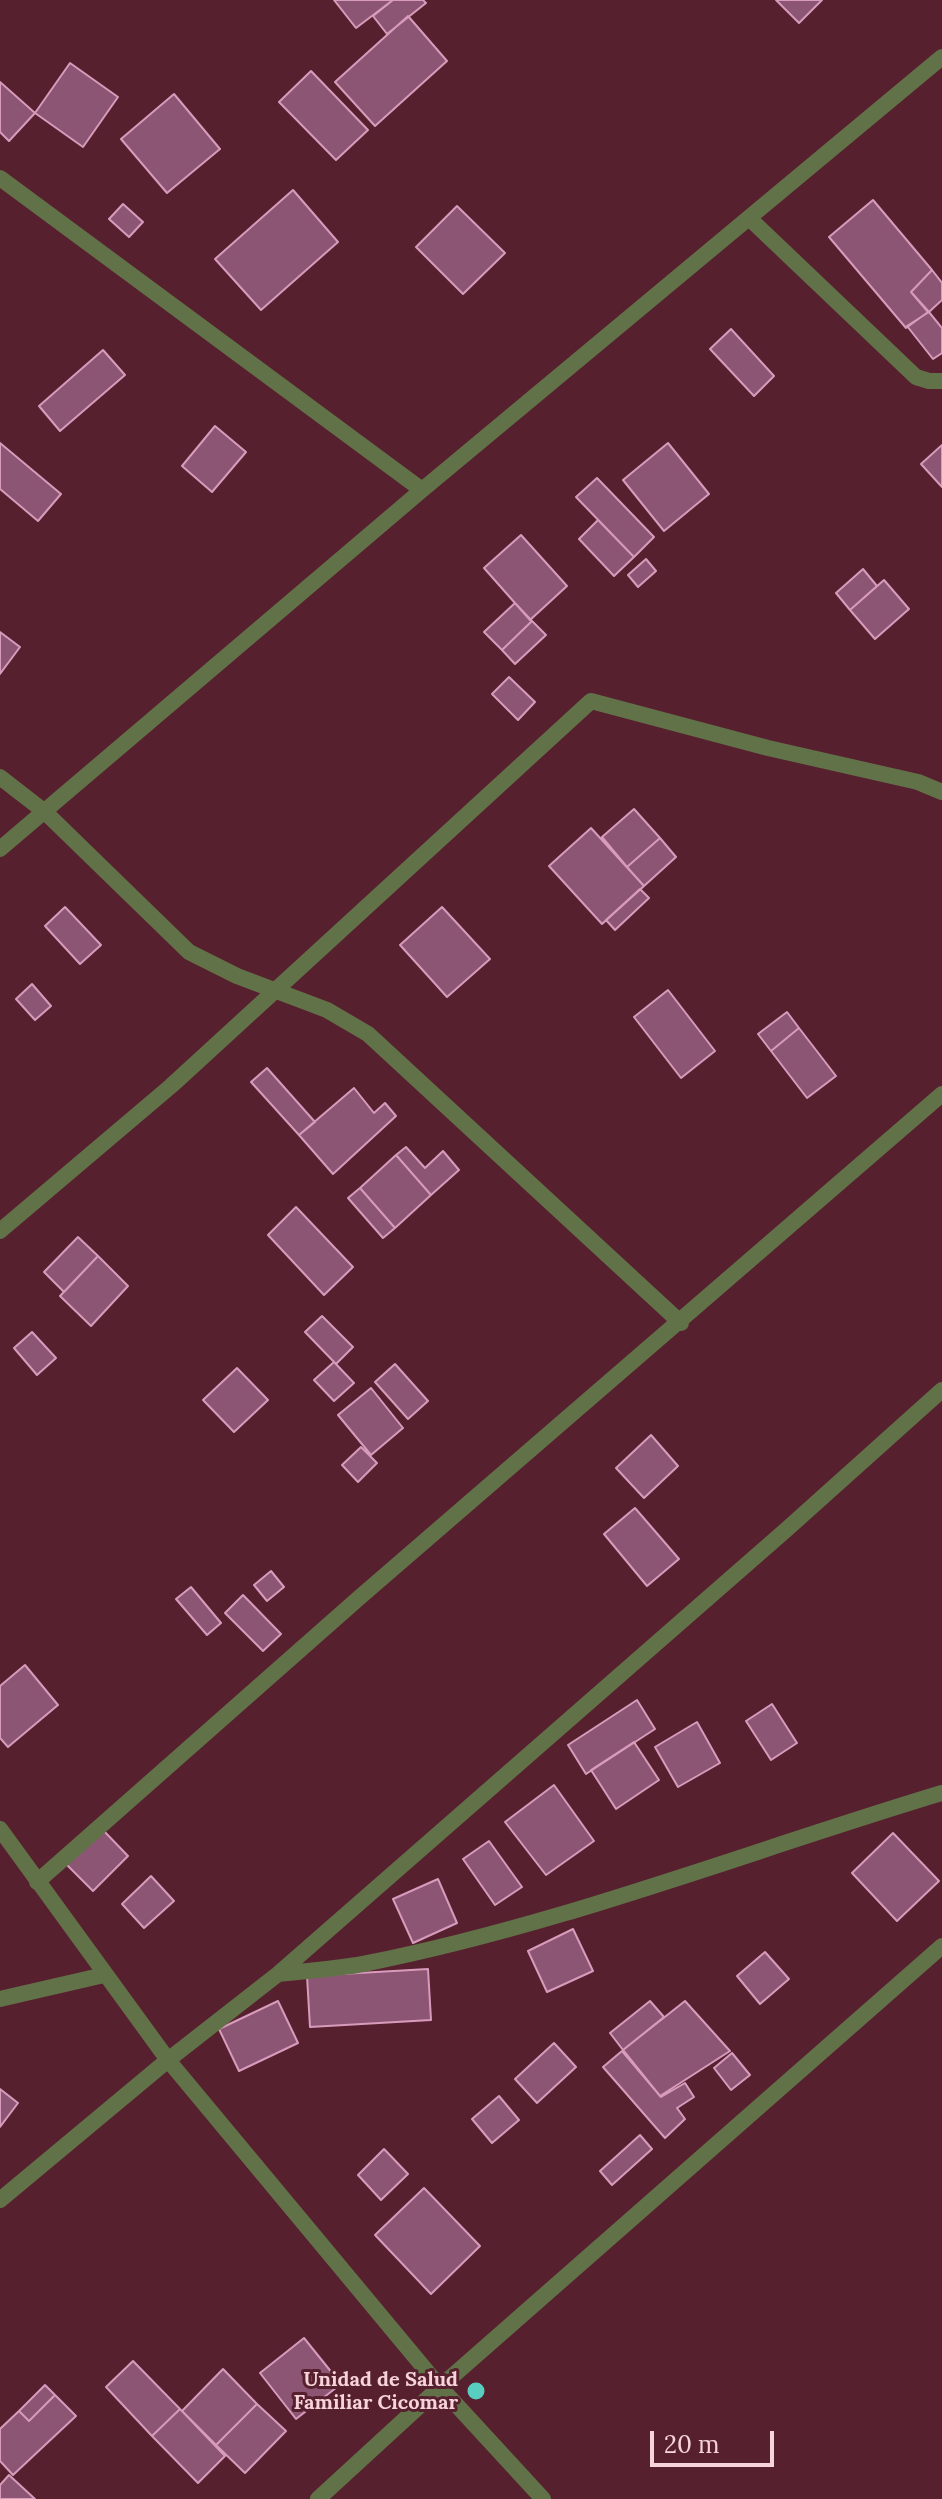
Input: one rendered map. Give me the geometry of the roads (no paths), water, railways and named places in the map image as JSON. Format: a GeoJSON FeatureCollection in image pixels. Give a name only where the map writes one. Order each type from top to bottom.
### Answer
{"type":"FeatureCollection","features":[{"type":"Feature","properties":{"kind":"street"},"geometry":{"type":"LineString","coordinates":[[0,849],[422,490],[942,57]]}},
{"type":"Feature","properties":{"kind":"street"},"geometry":{"type":"LineString","coordinates":[[0,178],[422,490]]}},
{"type":"Feature","properties":{"kind":"street"},"geometry":{"type":"LineString","coordinates":[[749,218],[916,377],[942,381]]}},
{"type":"Feature","properties":{"kind":"street"},"geometry":{"type":"LineString","coordinates":[[0,1231],[171,1086],[591,701],[768,748],[918,782],[942,792]]}},
{"type":"Feature","properties":{"kind":"street"},"geometry":{"type":"LineString","coordinates":[[0,777],[45,812],[189,952],[237,976],[327,1010],[368,1034],[681,1323]]}},
{"type":"Feature","properties":{"kind":"street"},"geometry":{"type":"LineString","coordinates":[[37,1882],[360,1597],[681,1323],[942,1094]]}},
{"type":"Feature","properties":{"kind":"street"},"geometry":{"type":"LineString","coordinates":[[0,2200],[168,2060],[278,1974],[942,1390]]}},
{"type":"Feature","properties":{"kind":"street"},"geometry":{"type":"LineString","coordinates":[[278,1974],[360,1965],[483,1937],[656,1887],[818,1830],[942,1793]]}},
{"type":"Feature","properties":{"kind":"street"},"geometry":{"type":"LineString","coordinates":[[0,1829],[168,2060],[440,2387],[543,2499]]}},
{"type":"Feature","properties":{"kind":"street"},"geometry":{"type":"LineString","coordinates":[[318,2499],[440,2387],[940,1952]]}},
{"type":"Feature","properties":{"kind":"street"},"geometry":{"type":"LineString","coordinates":[[0,1999],[104,1975]]}},
{"type":"Feature","properties":{"kind":"place","name":"Unidad de Salud Familiar Cicomar"},"geometry":{"type":"Point","coordinates":[476,2391]}}]}
